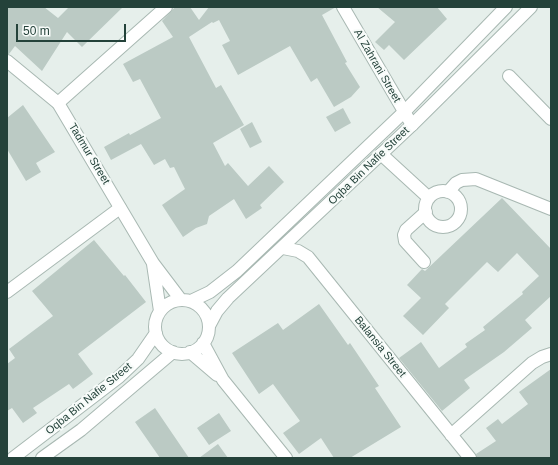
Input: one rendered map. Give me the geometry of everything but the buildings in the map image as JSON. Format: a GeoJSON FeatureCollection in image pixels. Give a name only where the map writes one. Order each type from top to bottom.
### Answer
{"type":"FeatureCollection","features":[{"type":"Feature","properties":{"kind":"street"},"geometry":{"type":"LineString","coordinates":[[58,102],[166,7]]}},
{"type":"Feature","properties":{"kind":"street","name":"Al Zahrani Street"},"geometry":{"type":"LineString","coordinates":[[343,7],[412,125]]}},
{"type":"Feature","properties":{"kind":"street","name":"Oqba Bin Nafie Street"},"geometry":{"type":"LineString","coordinates":[[186,300],[210,292],[238,271],[404,112],[506,7]]}},
{"type":"Feature","properties":{"kind":"street","name":"Oqba Bin Nafie Street"},"geometry":{"type":"LineString","coordinates":[[209,326],[228,298],[283,248],[412,125],[531,7]]}},
{"type":"Feature","properties":{"kind":"street","name":"Tadmur Street"},"geometry":{"type":"LineString","coordinates":[[7,61],[58,102],[153,263],[186,300]]}},
{"type":"Feature","properties":{"kind":"street"},"geometry":{"type":"LineString","coordinates":[[510,76],[551,119]]}},
{"type":"Feature","properties":{"kind":"street"},"geometry":{"type":"LineString","coordinates":[[381,154],[429,198]]}},
{"type":"Feature","properties":{"kind":"street"},"geometry":{"type":"LineString","coordinates":[[448,192],[456,183],[462,180],[476,179],[551,208]]}},
{"type":"Feature","properties":{"kind":"street"},"geometry":{"type":"LineString","coordinates":[[448,192],[456,197],[461,205],[460,215],[455,223],[446,227],[437,226],[429,220],[426,212],[429,198],[436,193],[448,192]]}},
{"type":"Feature","properties":{"kind":"street"},"geometry":{"type":"LineString","coordinates":[[7,292],[120,208]]}},
{"type":"Feature","properties":{"kind":"street"},"geometry":{"type":"LineString","coordinates":[[424,262],[405,241],[404,235],[406,230],[426,212]]}},
{"type":"Feature","properties":{"kind":"street","name":"Balansia Street"},"geometry":{"type":"LineString","coordinates":[[283,248],[298,252],[308,257],[470,458]]}},
{"type":"Feature","properties":{"kind":"street","name":"Tadmur Street"},"geometry":{"type":"LineString","coordinates":[[153,263],[160,311]]}},
{"type":"Feature","properties":{"kind":"street"},"geometry":{"type":"LineString","coordinates":[[186,300],[204,311],[209,326],[207,338],[203,344],[190,352],[173,352],[159,341],[156,333],[156,322],[160,311],[169,303],[186,300]]}},
{"type":"Feature","properties":{"kind":"street","name":"Oqba Bin Nafie Street"},"geometry":{"type":"LineString","coordinates":[[13,458],[119,377],[138,359],[156,333]]}},
{"type":"Feature","properties":{"kind":"street"},"geometry":{"type":"LineString","coordinates":[[203,344],[223,380],[286,458]]}},
{"type":"Feature","properties":{"kind":"street","name":"Oqba Bin Nafie Street"},"geometry":{"type":"LineString","coordinates":[[42,458],[81,430],[173,352]]}},
{"type":"Feature","properties":{"kind":"street"},"geometry":{"type":"LineString","coordinates":[[190,352],[223,380]]}},
{"type":"Feature","properties":{"kind":"street"},"geometry":{"type":"LineString","coordinates":[[451,435],[532,363],[551,354]]}}]}
